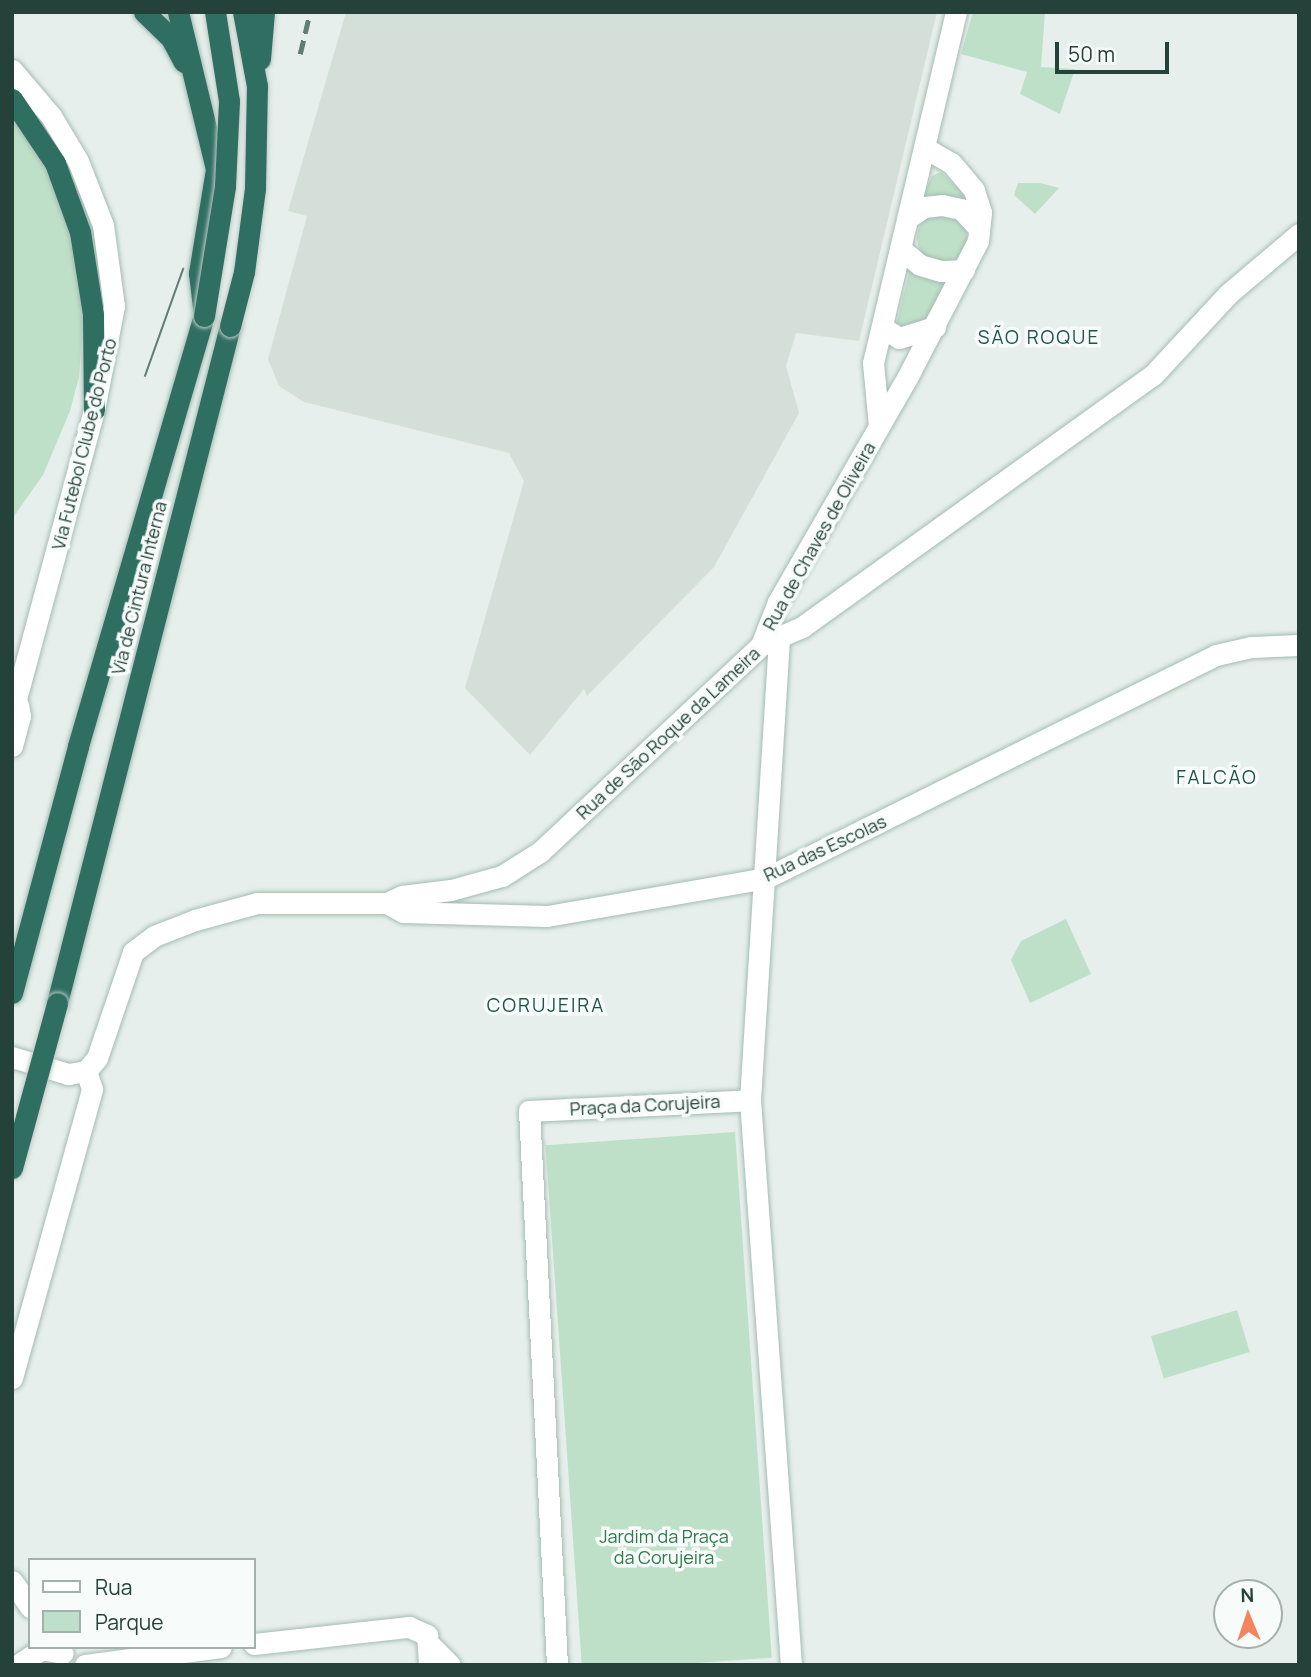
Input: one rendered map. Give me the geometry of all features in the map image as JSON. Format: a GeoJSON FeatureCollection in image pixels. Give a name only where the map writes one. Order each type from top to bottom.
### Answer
{"type":"FeatureCollection","features":[{"type":"Feature","properties":{"kind":"highway"},"geometry":{"type":"LineString","coordinates":[[144,12],[171,38],[193,77]]}},
{"type":"Feature","properties":{"kind":"highway"},"geometry":{"type":"LineString","coordinates":[[178,12],[216,169],[199,273],[204,316]]}},
{"type":"Feature","properties":{"kind":"highway","name":"Via de Cintura Interna"},"geometry":{"type":"LineString","coordinates":[[12,993],[78,746],[204,316],[225,186],[229,101],[215,12]]}},
{"type":"Feature","properties":{"kind":"highway","name":"Via de Cintura Interna"},"geometry":{"type":"LineString","coordinates":[[12,1168],[244,272],[255,188],[257,86],[243,12]]}},
{"type":"Feature","properties":{"kind":"highway"},"geometry":{"type":"LineString","coordinates":[[257,86],[264,12]]}},
{"type":"Feature","properties":{"kind":"highway"},"geometry":{"type":"LineString","coordinates":[[12,99],[55,163],[80,232],[92,303],[94,410]]}},
{"type":"Feature","properties":{"kind":"street"},"geometry":{"type":"LineString","coordinates":[[927,149],[956,12]]}},
{"type":"Feature","properties":{"kind":"street","name":"Via Futebol Clube do Porto"},"geometry":{"type":"LineString","coordinates":[[12,70],[51,116],[78,161],[103,225],[114,306],[94,410],[15,709],[20,716],[12,746]]}},
{"type":"Feature","properties":{"kind":"street","name":"Rua de Chaves de Oliveira"},"geometry":{"type":"LineString","coordinates":[[770,642],[779,603],[878,428],[935,327],[964,270],[979,228],[981,212],[974,190],[951,163],[927,149],[873,363],[878,428]]}},
{"type":"Feature","properties":{"kind":"street"},"geometry":{"type":"LineString","coordinates":[[909,216],[924,207],[942,205],[961,209],[979,228]]}},
{"type":"Feature","properties":{"kind":"street","name":"Rua de São Roque da Lameira"},"geometry":{"type":"LineString","coordinates":[[86,1071],[97,1058],[132,952],[154,936],[257,903],[387,903],[402,896],[451,890],[502,876],[540,852],[770,642],[1153,375],[1228,294],[1299,234]]}},
{"type":"Feature","properties":{"kind":"street"},"geometry":{"type":"LineString","coordinates":[[902,250],[920,265],[941,271],[964,270]]}},
{"type":"Feature","properties":{"kind":"street"},"geometry":{"type":"LineString","coordinates":[[882,327],[899,338],[935,327]]}},
{"type":"Feature","properties":{"kind":"street"},"geometry":{"type":"LineString","coordinates":[[770,642],[766,878],[750,1100],[791,1665]]}},
{"type":"Feature","properties":{"kind":"street","name":"Rua das Escolas"},"geometry":{"type":"LineString","coordinates":[[387,903],[403,912],[547,916],[766,878],[1230,650],[1299,645]]}},
{"type":"Feature","properties":{"kind":"street"},"geometry":{"type":"LineString","coordinates":[[12,1058],[68,1074],[86,1071],[92,1088],[12,1378]]}},
{"type":"Feature","properties":{"kind":"street","name":"Praça da Corujeira"},"geometry":{"type":"LineString","coordinates":[[557,1665],[529,1111],[750,1100]]}},
{"type":"Feature","properties":{"kind":"street"},"geometry":{"type":"LineString","coordinates":[[12,1581],[28,1604]]}},
{"type":"Feature","properties":{"kind":"street"},"geometry":{"type":"LineString","coordinates":[[256,1644],[398,1627],[418,1629],[430,1655],[450,1665]]}},
{"type":"Feature","properties":{"kind":"street"},"geometry":{"type":"LineString","coordinates":[[18,1665],[42,1649],[66,1655]]}},
{"type":"Feature","properties":{"kind":"street"},"geometry":{"type":"LineString","coordinates":[[85,1665],[203,1649]]}},
{"type":"Feature","properties":{"kind":"shaded area"},"geometry":{"type":"Polygon","coordinates":[[[346,12],[937,12],[859,341],[796,333],[786,366],[799,413],[714,567],[587,696],[584,689],[530,755],[465,688],[524,481],[509,453],[304,402],[279,386],[268,359],[307,216],[288,211],[346,12]]]}},
{"type":"Feature","properties":{"kind":"green space"},"geometry":{"type":"Polygon","coordinates":[[[973,12],[1045,12],[1041,67],[1075,69],[1060,114],[1020,94],[1027,72],[961,54],[973,12]]]}},
{"type":"Feature","properties":{"kind":"green space"},"geometry":{"type":"Polygon","coordinates":[[[12,118],[49,173],[73,238],[84,307],[79,377],[70,411],[43,475],[12,519],[12,118]]]}},
{"type":"Feature","properties":{"kind":"green space"},"geometry":{"type":"Polygon","coordinates":[[[941,172],[964,194],[964,199],[923,196],[932,176],[941,172]]]}},
{"type":"Feature","properties":{"kind":"green space"},"geometry":{"type":"Polygon","coordinates":[[[1018,183],[1040,183],[1059,188],[1035,214],[1014,195],[1018,183]]]}},
{"type":"Feature","properties":{"kind":"green space"},"geometry":{"type":"Polygon","coordinates":[[[942,213],[959,221],[967,238],[959,255],[942,263],[925,255],[917,238],[925,221],[942,213]]]}},
{"type":"Feature","properties":{"kind":"green space"},"geometry":{"type":"Polygon","coordinates":[[[910,269],[947,282],[925,320],[911,327],[896,326],[910,269]]]}},
{"type":"Feature","properties":{"kind":"green space"},"geometry":{"type":"Polygon","coordinates":[[[1066,919],[1091,974],[1030,1003],[1011,960],[1021,941],[1066,919]]]}},
{"type":"Feature","properties":{"kind":"green space","name":"Jardim da Praça da Corujeira"},"geometry":{"type":"Polygon","coordinates":[[[735,1132],[772,1658],[668,1665],[582,1665],[545,1145],[735,1132]]]}},
{"type":"Feature","properties":{"kind":"green space"},"geometry":{"type":"Polygon","coordinates":[[[1237,1310],[1250,1352],[1164,1378],[1151,1336],[1237,1310]]]}},
{"type":"Feature","properties":{"kind":"tram line"},"geometry":{"type":"LineString","coordinates":[[145,376],[183,269]]}},
{"type":"Feature","properties":{"kind":"railway"},"geometry":{"type":"LineString","coordinates":[[300,54],[310,12]]}},
{"type":"Feature","properties":{"kind":"district","name":"SÃO ROQUE"},"geometry":{"type":"Point","coordinates":[1039,338]}},
{"type":"Feature","properties":{"kind":"district","name":"FALCÃO"},"geometry":{"type":"Point","coordinates":[1217,778]}},
{"type":"Feature","properties":{"kind":"district","name":"CORUJEIRA"},"geometry":{"type":"Point","coordinates":[546,1006]}}]}
